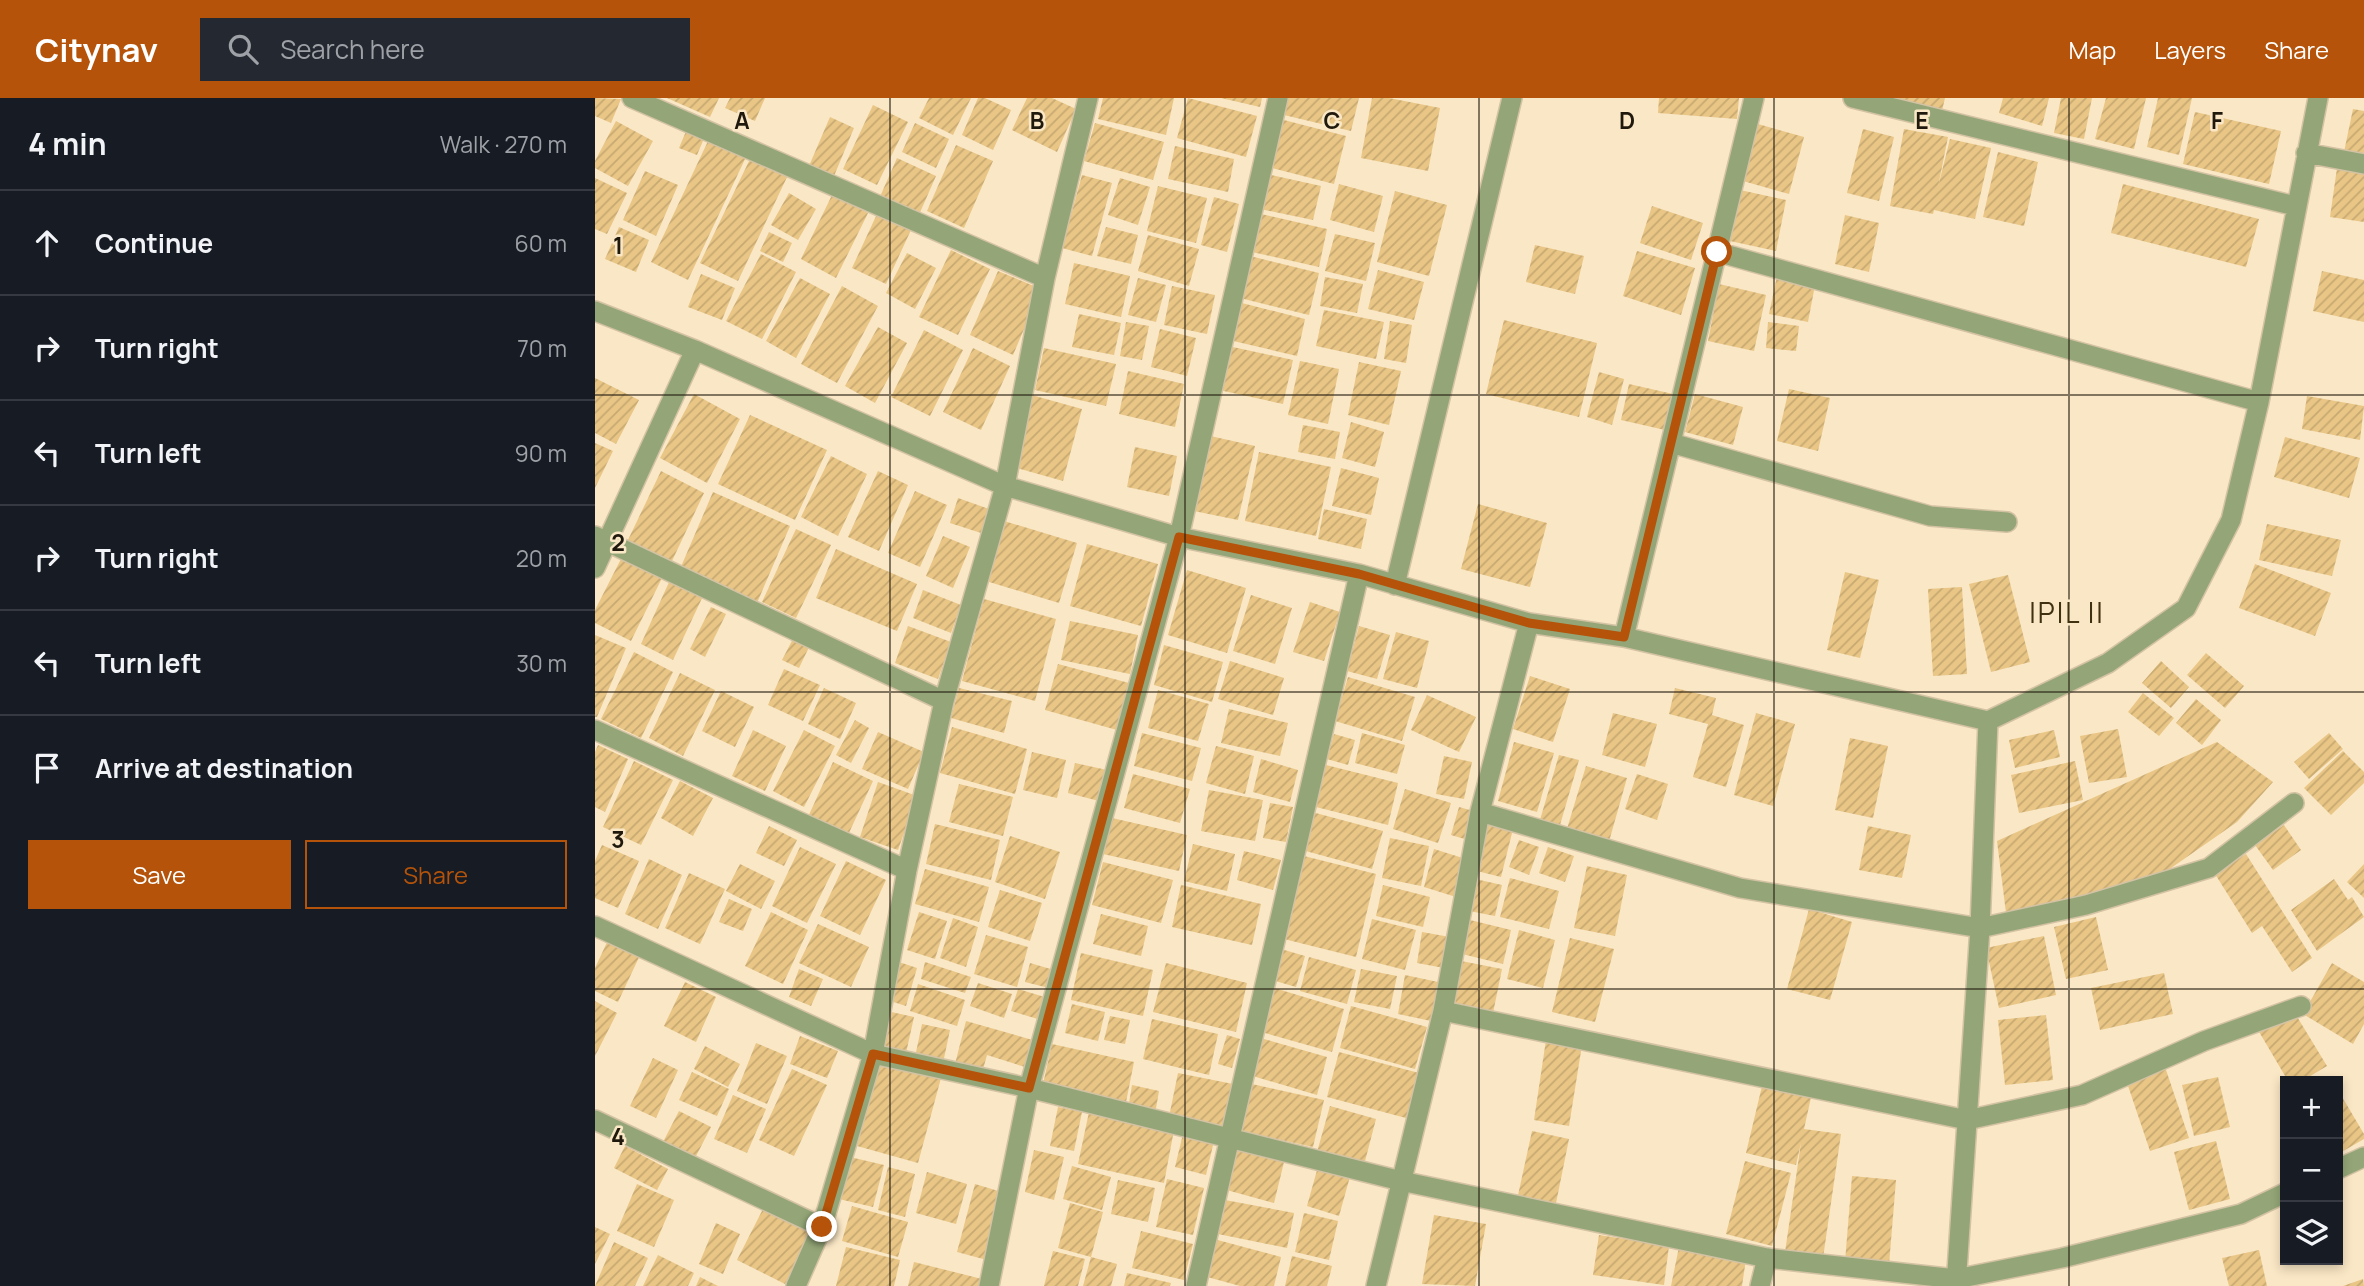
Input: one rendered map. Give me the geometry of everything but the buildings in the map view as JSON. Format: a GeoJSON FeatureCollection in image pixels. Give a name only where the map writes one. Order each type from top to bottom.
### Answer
{"type":"FeatureCollection","features":[{"type":"Feature","properties":{"kind":"street"},"geometry":{"type":"LineString","coordinates":[[632,98],[1045,278]]}},
{"type":"Feature","properties":{"kind":"street"},"geometry":{"type":"LineString","coordinates":[[796,1286],[822,1227],[873,1054],[907,870],[944,701],[1005,486],[1045,278],[1087,98]]}},
{"type":"Feature","properties":{"kind":"street"},"geometry":{"type":"LineString","coordinates":[[989,1286],[1029,1088],[1179,537],[1278,98]]}},
{"type":"Feature","properties":{"kind":"street"},"geometry":{"type":"LineString","coordinates":[[1395,585],[1512,98]]}},
{"type":"Feature","properties":{"kind":"street"},"geometry":{"type":"LineString","coordinates":[[1624,637],[1754,98]]}},
{"type":"Feature","properties":{"kind":"street"},"geometry":{"type":"LineString","coordinates":[[1853,98],[2295,206]]}},
{"type":"Feature","properties":{"kind":"street"},"geometry":{"type":"LineString","coordinates":[[595,311],[695,349],[1005,486],[1179,537],[1359,574],[1529,623],[1624,637],[1988,722],[2108,663],[2186,608],[2231,520],[2259,401],[2318,98]]}},
{"type":"Feature","properties":{"kind":"street"},"geometry":{"type":"LineString","coordinates":[[2307,153],[2364,164]]}},
{"type":"Feature","properties":{"kind":"street"},"geometry":{"type":"LineString","coordinates":[[1717,252],[2259,401]]}},
{"type":"Feature","properties":{"kind":"street"},"geometry":{"type":"LineString","coordinates":[[595,568],[601,539],[695,349]]}},
{"type":"Feature","properties":{"kind":"street"},"geometry":{"type":"LineString","coordinates":[[1671,443],[1930,516],[2007,522]]}},
{"type":"Feature","properties":{"kind":"street"},"geometry":{"type":"LineString","coordinates":[[601,539],[944,701]]}},
{"type":"Feature","properties":{"kind":"street"},"geometry":{"type":"LineString","coordinates":[[1196,1286],[1359,574]]}},
{"type":"Feature","properties":{"kind":"street"},"geometry":{"type":"LineString","coordinates":[[1376,1286],[1443,1011],[1481,812],[1529,623]]}},
{"type":"Feature","properties":{"kind":"street"},"geometry":{"type":"LineString","coordinates":[[1956,1283],[1980,928],[1988,722]]}},
{"type":"Feature","properties":{"kind":"street"},"geometry":{"type":"LineString","coordinates":[[595,730],[907,870]]}},
{"type":"Feature","properties":{"kind":"street"},"geometry":{"type":"LineString","coordinates":[[1481,812],[1740,888],[1980,928],[2085,905],[2209,868],[2294,803]]}},
{"type":"Feature","properties":{"kind":"street"},"geometry":{"type":"LineString","coordinates":[[595,926],[873,1054],[1229,1136],[1401,1181],[1767,1258],[1956,1283],[2241,1214],[2280,1196]]}},
{"type":"Feature","properties":{"kind":"street"},"geometry":{"type":"LineString","coordinates":[[1443,1011],[1967,1120],[2082,1095],[2204,1041],[2301,1006]]}},
{"type":"Feature","properties":{"kind":"street"},"geometry":{"type":"LineString","coordinates":[[595,1120],[822,1227]]}},
{"type":"Feature","properties":{"kind":"street"},"geometry":{"type":"LineString","coordinates":[[2343,1167],[2364,1157]]}},
{"type":"Feature","properties":{"kind":"street"},"geometry":{"type":"LineString","coordinates":[[1761,1286],[1767,1258]]}},
{"type":"Feature","properties":{"kind":"district","name":"IPIL II"},"geometry":{"type":"Point","coordinates":[2067,613]}},
{"type":"Feature","properties":{"kind":"route"},"geometry":{"type":"LineString","coordinates":[[822,1227],[873,1054],[1029,1088],[1179,537],[1359,574],[1529,623],[1624,637],[1717,252]]}}]}
